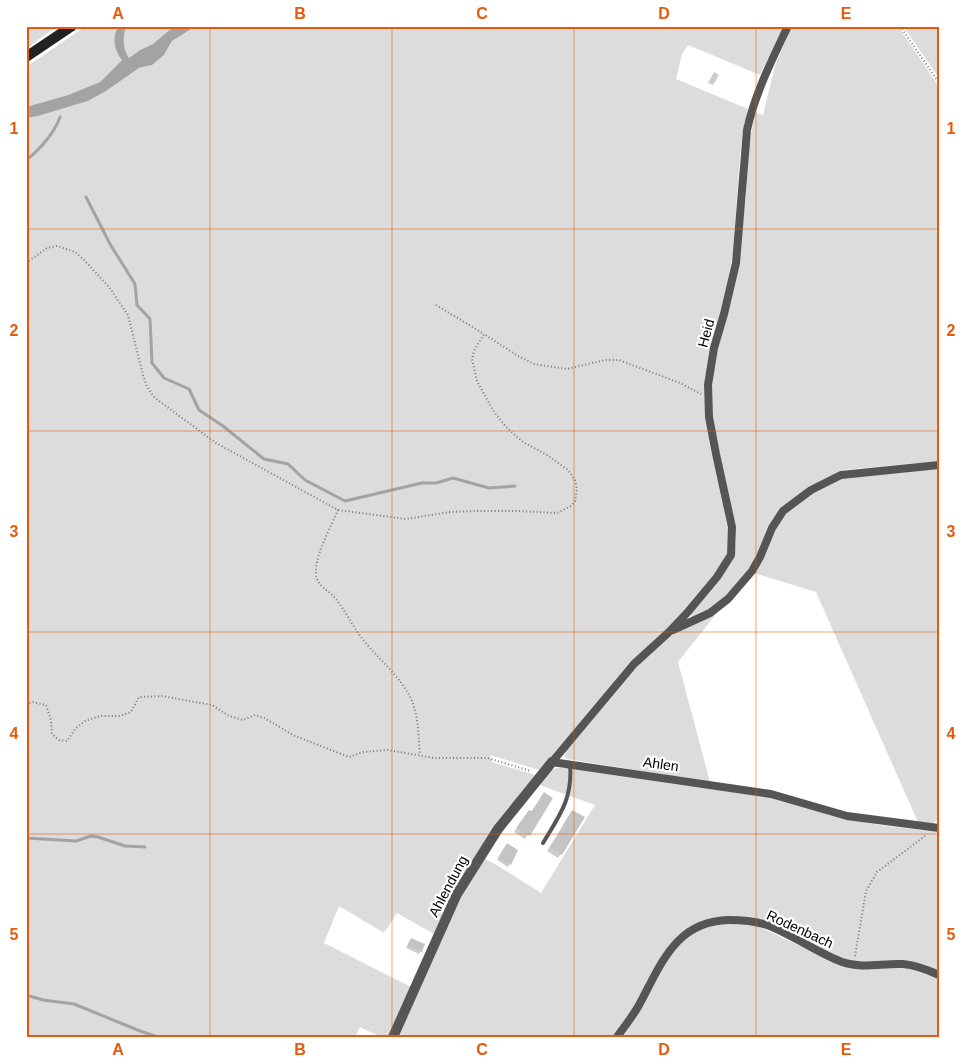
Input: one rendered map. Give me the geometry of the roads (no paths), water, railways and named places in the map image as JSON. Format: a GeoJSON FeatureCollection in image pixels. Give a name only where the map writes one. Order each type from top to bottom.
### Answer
{"type":"FeatureCollection","features":[{"type":"Feature","properties":{"kind":"main road"},"geometry":{"type":"LineString","coordinates":[[26,57],[72,26]]}},
{"type":"Feature","properties":{"kind":"street","name":"Heid"},"geometry":{"type":"LineString","coordinates":[[669,632],[717,577],[731,555],[732,527],[709,417],[708,385],[714,348],[736,263],[747,130],[751,111],[764,77],[788,26]]}},
{"type":"Feature","properties":{"kind":"street"},"geometry":{"type":"LineString","coordinates":[[552,762],[634,664],[669,632],[710,613],[728,599],[752,571],[772,528],[783,511],[810,490],[841,476],[939,465]]}},
{"type":"Feature","properties":{"kind":"street","name":"Ahlen"},"geometry":{"type":"LineString","coordinates":[[552,762],[772,794],[847,816],[937,828]]}},
{"type":"Feature","properties":{"kind":"street","name":"Ahlendung"},"geometry":{"type":"LineString","coordinates":[[393,1037],[458,894],[498,829],[552,762]]}},
{"type":"Feature","properties":{"kind":"street","name":"Rodenbach"},"geometry":{"type":"LineString","coordinates":[[617,1037],[638,1008],[669,951],[677,941],[702,924],[716,920],[760,923],[844,962],[867,966],[906,964],[926,969],[939,975]]}},
{"type":"Feature","properties":{"kind":"lane"},"geometry":{"type":"LineString","coordinates":[[543,843],[568,799],[571,782],[570,764]]}},
{"type":"Feature","properties":{"kind":"waterway"},"geometry":{"type":"LineString","coordinates":[[26,160],[46,141],[60,117]]}},
{"type":"Feature","properties":{"kind":"waterway"},"geometry":{"type":"LineString","coordinates":[[86,197],[110,244],[135,284],[137,305],[150,319],[152,363],[164,378],[189,389],[199,410],[223,426],[264,459],[288,464],[305,480],[345,501],[422,483],[436,483],[453,478],[489,488],[515,486]]}},
{"type":"Feature","properties":{"kind":"waterway"},"geometry":{"type":"LineString","coordinates":[[26,838],[76,841],[91,836],[125,846],[145,847]]}},
{"type":"Feature","properties":{"kind":"waterway"},"geometry":{"type":"LineString","coordinates":[[26,995],[43,1000],[74,1004],[158,1037]]}}]}
